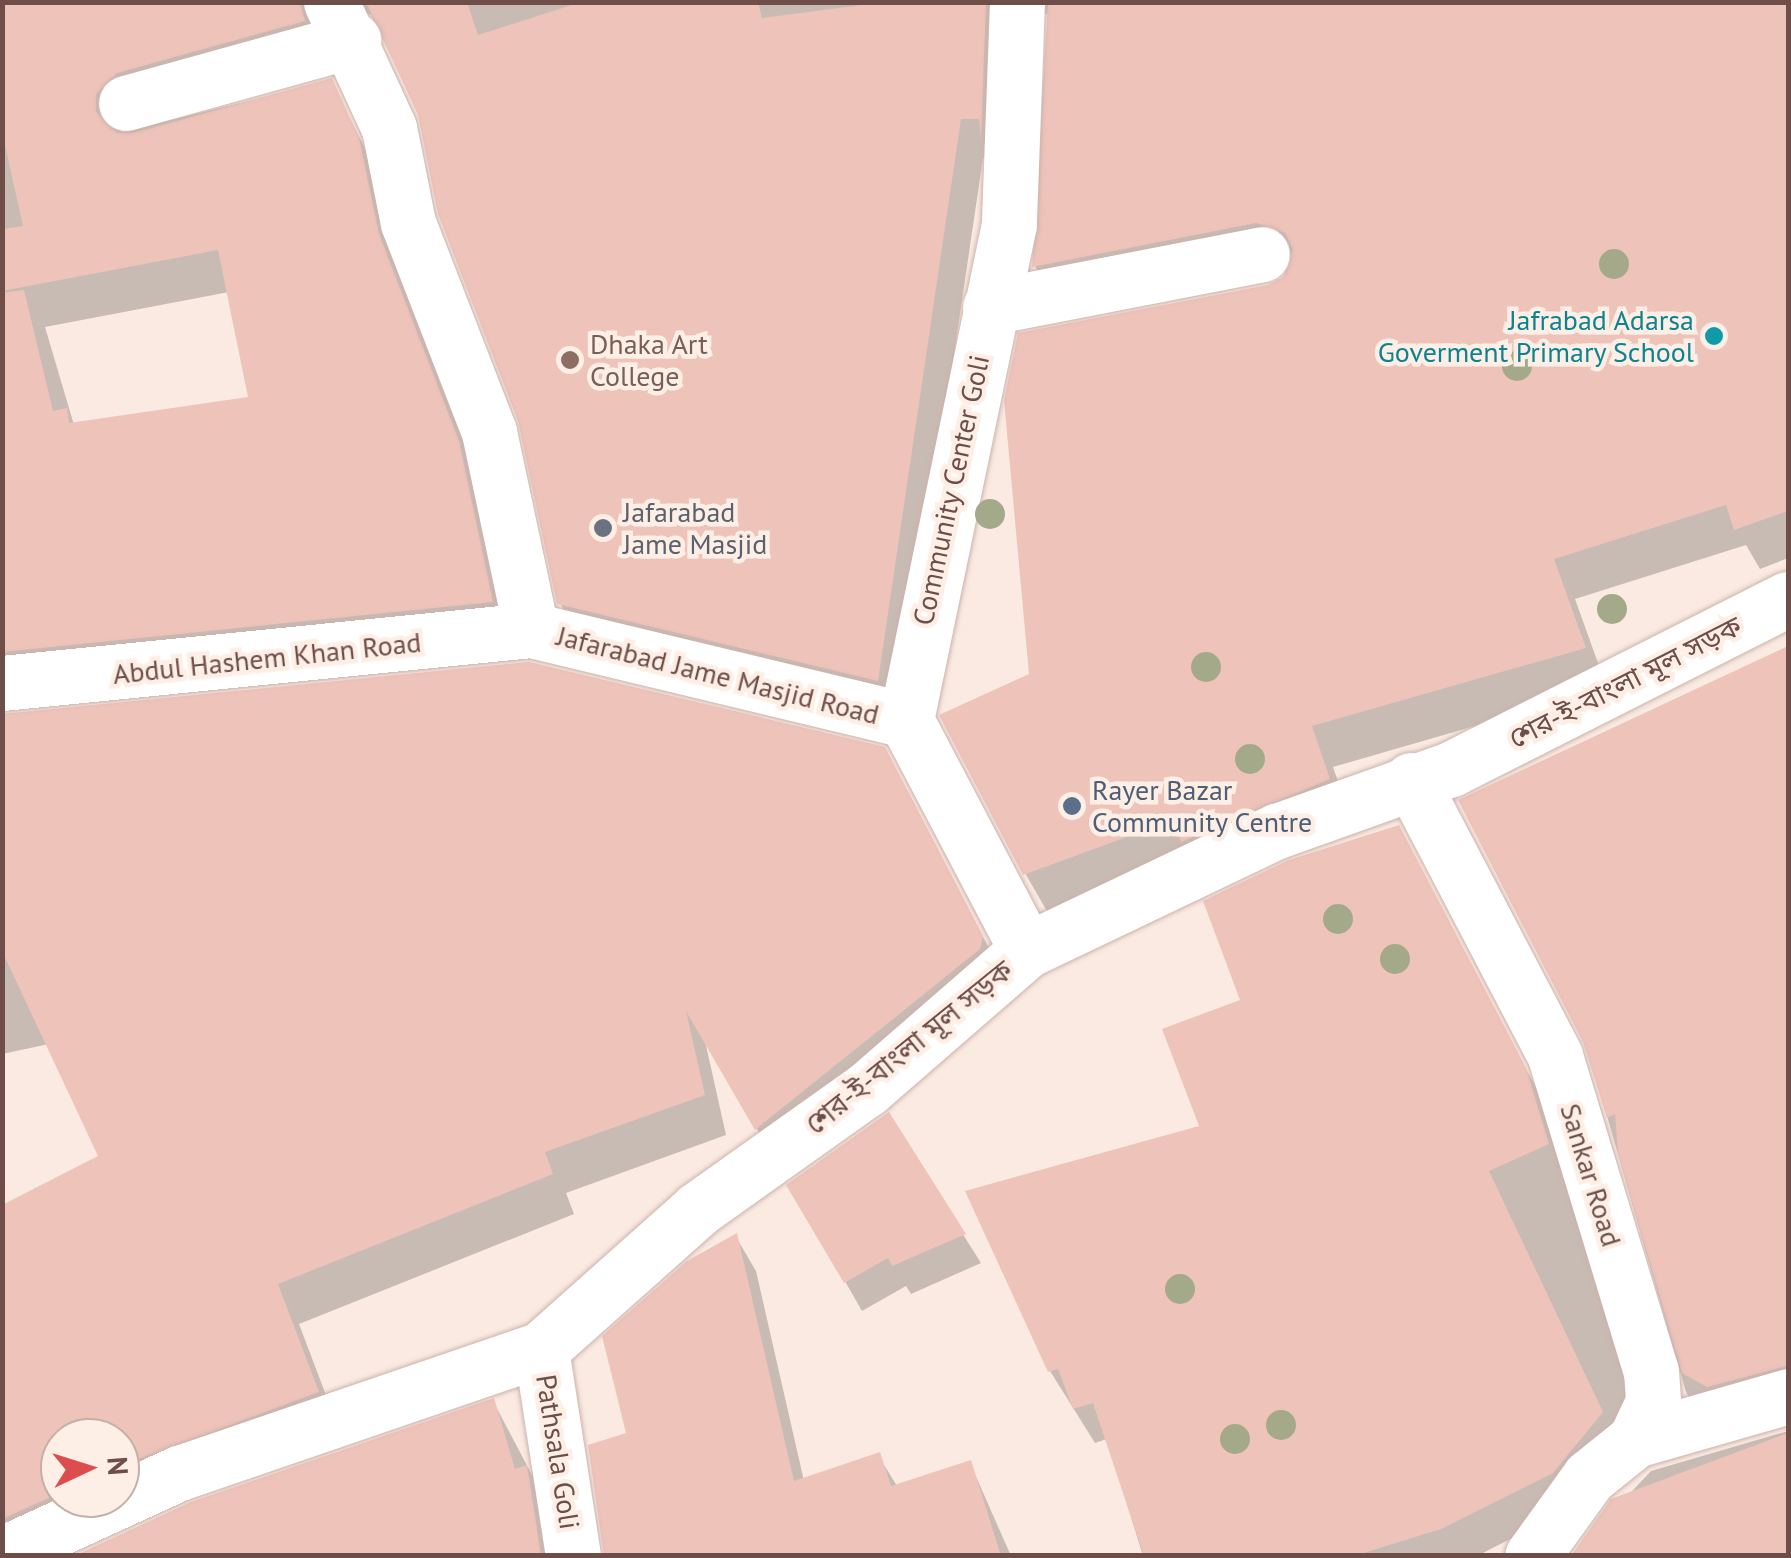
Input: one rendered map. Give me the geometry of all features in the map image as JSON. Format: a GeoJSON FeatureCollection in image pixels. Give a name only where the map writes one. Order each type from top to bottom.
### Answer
{"type":"FeatureCollection","features":[{"type":"Feature","properties":{"kind":"street","name":"Community Center Goli"},"geometry":{"type":"LineString","coordinates":[[906,720],[1009,224],[1017,2]]}},
{"type":"Feature","properties":{"kind":"street"},"geometry":{"type":"LineString","coordinates":[[126,103],[342,22]]}},
{"type":"Feature","properties":{"kind":"street","name":"Jafarabad Jame Masjid Road"},"geometry":{"type":"LineString","coordinates":[[342,22],[389,128],[408,224],[489,432],[532,630],[906,720]]}},
{"type":"Feature","properties":{"kind":"street"},"geometry":{"type":"LineString","coordinates":[[990,307],[1262,254]]}},
{"type":"Feature","properties":{"kind":"street","name":"শের-ই-বাংলা মূল সড়ক"},"geometry":{"type":"LineString","coordinates":[[2,1554],[179,1473],[541,1349],[698,1210],[867,1090],[1026,950],[1148,887],[1412,780],[1451,769],[1788,599]]}},
{"type":"Feature","properties":{"kind":"street","name":"Abdul Hashem Khan Road"},"geometry":{"type":"LineString","coordinates":[[2,683],[532,630]]}},
{"type":"Feature","properties":{"kind":"street"},"geometry":{"type":"LineString","coordinates":[[906,720],[1026,950]]}},
{"type":"Feature","properties":{"kind":"street","name":"Sankar Road"},"geometry":{"type":"LineString","coordinates":[[1412,780],[1555,1056],[1651,1371],[1653,1402],[1635,1440],[1590,1477],[1532,1556]]}},
{"type":"Feature","properties":{"kind":"street","name":"Pathsala Goli"},"geometry":{"type":"LineString","coordinates":[[541,1349],[573,1556]]}},
{"type":"Feature","properties":{"kind":"street"},"geometry":{"type":"LineString","coordinates":[[1635,1440],[1788,1396]]}},
{"type":"Feature","properties":{"kind":"building"},"geometry":{"type":"Polygon","coordinates":[[[2,2],[300,2],[305,21],[117,73],[96,94],[96,112],[117,133],[133,133],[332,78],[359,138],[379,234],[459,441],[493,602],[2,652],[2,293],[24,290],[53,411],[67,408],[69,423],[248,397],[218,250],[2,291],[2,229],[23,226],[2,132],[2,2]]]}},
{"type":"Feature","properties":{"kind":"building"},"geometry":{"type":"Polygon","coordinates":[[[366,2],[467,2],[478,35],[581,2],[758,2],[762,18],[885,2],[986,2],[981,141],[979,119],[961,119],[878,681],[557,604],[518,421],[438,214],[418,115],[366,2]]]}},
{"type":"Feature","properties":{"kind":"building"},"geometry":{"type":"Polygon","coordinates":[[[1048,2],[1788,2],[1788,511],[1734,530],[1726,505],[1554,559],[1586,648],[1312,726],[1330,779],[1181,842],[1173,820],[1023,875],[939,715],[1029,674],[1004,400],[1018,333],[1268,285],[1283,277],[1293,249],[1285,233],[1256,223],[1032,267],[1048,2]]]}},
{"type":"Feature","properties":{"kind":"building"},"geometry":{"type":"Polygon","coordinates":[[[1788,646],[1788,1366],[1707,1387],[1682,1373],[1618,1154],[1615,1114],[1607,1118],[1583,1042],[1458,800],[1788,646]]]}},
{"type":"Feature","properties":{"kind":"building"},"geometry":{"type":"Polygon","coordinates":[[[529,662],[885,747],[983,936],[980,949],[755,1130],[686,1011],[705,1095],[545,1152],[553,1174],[278,1284],[319,1392],[140,1459],[140,1418],[40,1418],[40,1502],[2,1519],[2,1205],[98,1156],[2,951],[2,714],[529,662]]]}},
{"type":"Feature","properties":{"kind":"building"},"geometry":{"type":"Polygon","coordinates":[[[1399,825],[1526,1068],[1549,1144],[1489,1171],[1603,1412],[1553,1473],[1441,1529],[1354,1556],[1144,1556],[1093,1403],[1073,1409],[1058,1369],[1048,1372],[965,1191],[1199,1126],[1162,1029],[1240,1000],[1203,901],[1289,860],[1399,825]]]}},
{"type":"Feature","properties":{"kind":"building"},"geometry":{"type":"Polygon","coordinates":[[[889,1112],[966,1234],[892,1266],[888,1258],[844,1283],[786,1185],[889,1112]]]}},
{"type":"Feature","properties":{"kind":"building"},"geometry":{"type":"Polygon","coordinates":[[[737,1233],[794,1481],[880,1452],[891,1486],[971,1460],[1001,1556],[604,1556],[588,1445],[626,1433],[602,1336],[687,1261],[737,1233]]]}},
{"type":"Feature","properties":{"kind":"building"},"geometry":{"type":"Polygon","coordinates":[[[494,1398],[515,1469],[527,1465],[541,1556],[74,1556],[191,1502],[494,1398]]]}},
{"type":"Feature","properties":{"kind":"building"},"geometry":{"type":"Polygon","coordinates":[[[1788,1433],[1788,1556],[1571,1556],[1611,1499],[1788,1433]]]}},
{"type":"Feature","properties":{"kind":"place","name":"Jafrabad Adarsa Goverment Primary School"},"geometry":{"type":"Point","coordinates":[1714,336]}},
{"type":"Feature","properties":{"kind":"place","name":"Dhaka Art College"},"geometry":{"type":"Point","coordinates":[570,360]}},
{"type":"Feature","properties":{"kind":"place","name":"Jafarabad Jame Masjid"},"geometry":{"type":"Point","coordinates":[603,528]}},
{"type":"Feature","properties":{"kind":"place","name":"Rayer Bazar Community Centre"},"geometry":{"type":"Point","coordinates":[1072,806]}}]}
